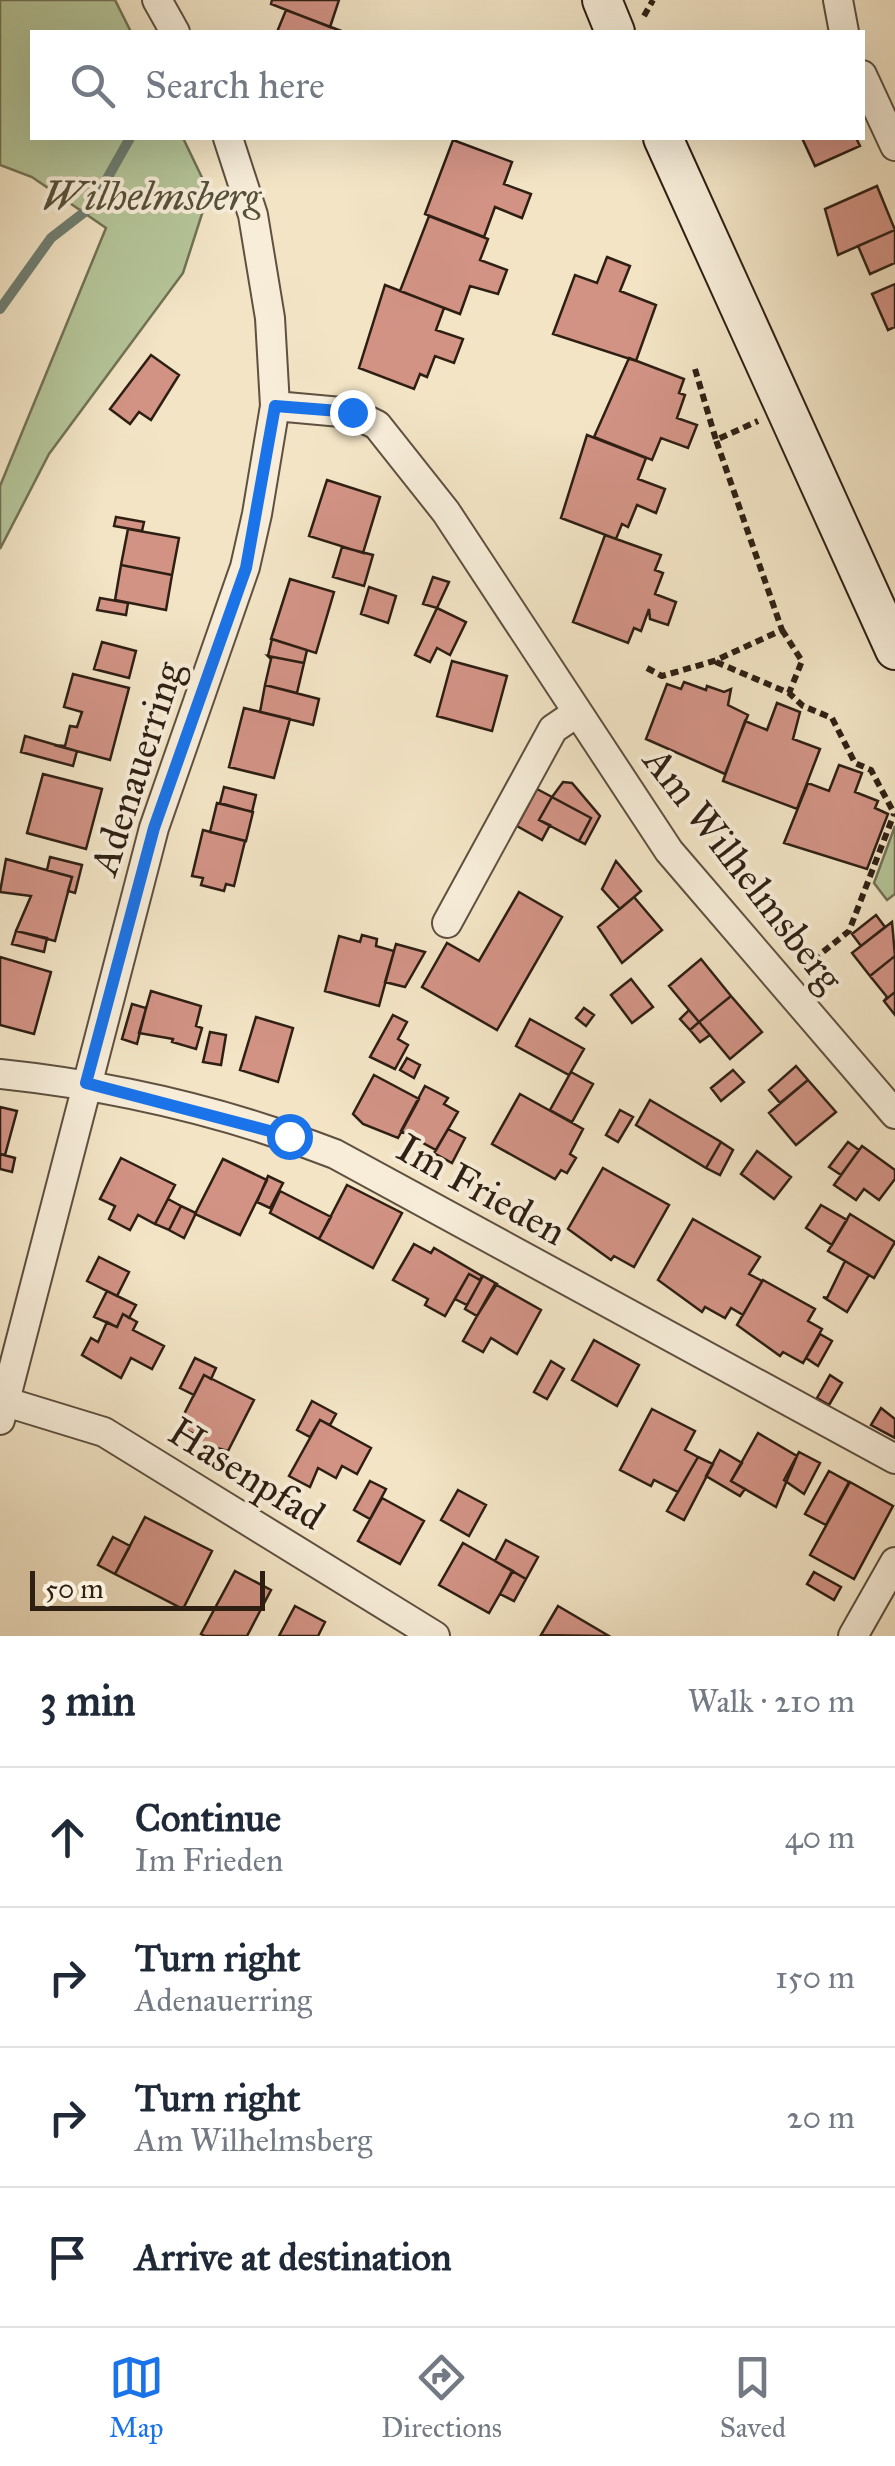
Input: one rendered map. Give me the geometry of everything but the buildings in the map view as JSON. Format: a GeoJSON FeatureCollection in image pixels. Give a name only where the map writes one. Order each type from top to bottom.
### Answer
{"type":"FeatureCollection","features":[{"type":"Feature","properties":{"kind":"main road"},"geometry":{"type":"LineString","coordinates":[[602,0],[614,30]]}},
{"type":"Feature","properties":{"kind":"main road"},"geometry":{"type":"LineString","coordinates":[[664,140],[895,650]]}},
{"type":"Feature","properties":{"kind":"street"},"geometry":{"type":"LineString","coordinates":[[157,0],[174,30]]}},
{"type":"Feature","properties":{"kind":"street"},"geometry":{"type":"LineString","coordinates":[[838,0],[844,30]]}},
{"type":"Feature","properties":{"kind":"street"},"geometry":{"type":"LineString","coordinates":[[865,81],[895,146]]}},
{"type":"Feature","properties":{"kind":"street","name":"Adenauerring"},"geometry":{"type":"LineString","coordinates":[[3,1411],[49,1246],[86,1083],[154,828],[246,568],[275,406],[266,272],[229,140]]}},
{"type":"Feature","properties":{"kind":"street","name":"Am Wilhelmsberg"},"geometry":{"type":"LineString","coordinates":[[275,406],[352,412],[377,424],[446,512],[575,714],[669,851],[895,1114]]}},
{"type":"Feature","properties":{"kind":"street"},"geometry":{"type":"LineString","coordinates":[[447,923],[552,729],[575,714]]}},
{"type":"Feature","properties":{"kind":"street","name":"Im Frieden"},"geometry":{"type":"LineString","coordinates":[[0,1074],[86,1083],[289,1136],[334,1154],[895,1459]]}},
{"type":"Feature","properties":{"kind":"street","name":"Hasenpfad"},"geometry":{"type":"LineString","coordinates":[[3,1411],[104,1432],[435,1636]]}},
{"type":"Feature","properties":{"kind":"street"},"geometry":{"type":"LineString","coordinates":[[852,1636],[895,1562]]}},
{"type":"Feature","properties":{"kind":"path"},"geometry":{"type":"LineString","coordinates":[[695,369],[782,630],[802,661],[789,693]]}},
{"type":"Feature","properties":{"kind":"path"},"geometry":{"type":"LineString","coordinates":[[716,440],[759,420]]}},
{"type":"Feature","properties":{"kind":"path"},"geometry":{"type":"LineString","coordinates":[[647,668],[662,676],[714,661],[782,630]]}},
{"type":"Feature","properties":{"kind":"path"},"geometry":{"type":"LineString","coordinates":[[714,661],[789,693],[802,706],[832,718],[855,763],[871,770],[895,814],[849,931],[782,984]]}},
{"type":"Feature","properties":{"kind":"green space","name":"Wilhelmsberg"},"geometry":{"type":"Polygon","coordinates":[[[0,0],[115,0],[130,30],[30,30],[30,140],[184,140],[209,192],[183,273],[49,454],[0,549],[0,486],[106,228],[32,177],[0,165],[0,0]]]}},
{"type":"Feature","properties":{"kind":"green space"},"geometry":{"type":"Polygon","coordinates":[[[895,826],[895,894],[887,900],[874,883],[895,826]]]}},
{"type":"Feature","properties":{"kind":"waterway"},"geometry":{"type":"LineString","coordinates":[[0,309],[51,238],[91,207],[129,140]]}},
{"type":"Feature","properties":{"kind":"route"},"geometry":{"type":"LineString","coordinates":[[289,1136],[86,1083],[154,828],[246,568],[275,406],[352,412]]}}]}
